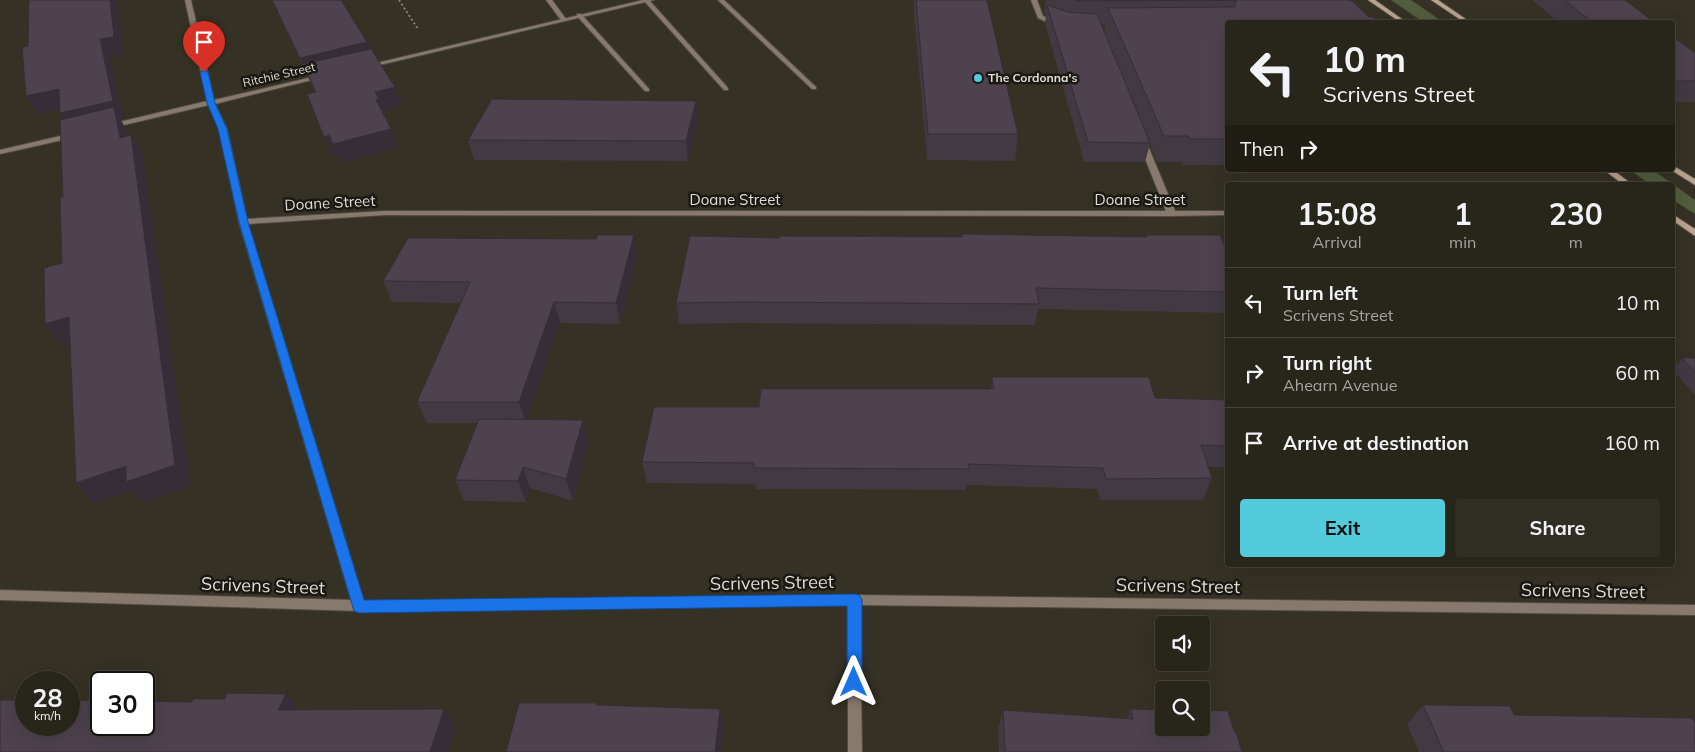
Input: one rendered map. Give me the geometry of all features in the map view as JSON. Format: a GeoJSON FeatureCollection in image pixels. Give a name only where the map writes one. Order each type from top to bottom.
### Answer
{"type":"FeatureCollection","features":[{"type":"Feature","properties":{"kind":"main road"},"geometry":{"type":"LineString","coordinates":[[1372,0],[1400,20]]}},
{"type":"Feature","properties":{"kind":"main road"},"geometry":{"type":"LineString","coordinates":[[1434,0],[1464,20]]}},
{"type":"Feature","properties":{"kind":"main road"},"geometry":{"type":"LineString","coordinates":[[1675,169],[1695,183]]}},
{"type":"Feature","properties":{"kind":"main road"},"geometry":{"type":"LineString","coordinates":[[1611,172],[1625,182]]}},
{"type":"Feature","properties":{"kind":"main road"},"geometry":{"type":"LineString","coordinates":[[1675,218],[1695,233]]}},
{"type":"Feature","properties":{"kind":"street"},"geometry":{"type":"LineString","coordinates":[[188,0],[211,103],[222,129],[243,222],[359,606]]}},
{"type":"Feature","properties":{"kind":"street"},"geometry":{"type":"LineString","coordinates":[[549,0],[563,19]]}},
{"type":"Feature","properties":{"kind":"street"},"geometry":{"type":"LineString","coordinates":[[358,68],[649,0],[726,89]]}},
{"type":"Feature","properties":{"kind":"street"},"geometry":{"type":"LineString","coordinates":[[722,0],[814,88]]}},
{"type":"Feature","properties":{"kind":"street"},"geometry":{"type":"LineString","coordinates":[[1034,0],[1040,17],[1064,26]]}},
{"type":"Feature","properties":{"kind":"street"},"geometry":{"type":"LineString","coordinates":[[579,16],[647,90]]}},
{"type":"Feature","properties":{"kind":"street","name":"Ritchie Street"},"geometry":{"type":"LineString","coordinates":[[106,127],[330,75]]}},
{"type":"Feature","properties":{"kind":"street"},"geometry":{"type":"LineString","coordinates":[[0,152],[77,134]]}},
{"type":"Feature","properties":{"kind":"street"},"geometry":{"type":"LineString","coordinates":[[1140,134],[1172,214]]}},
{"type":"Feature","properties":{"kind":"street","name":"Doane Street"},"geometry":{"type":"LineString","coordinates":[[243,222],[385,213],[1225,213]]}},
{"type":"Feature","properties":{"kind":"street","name":"Scrivens Street"},"geometry":{"type":"LineString","coordinates":[[0,595],[359,606],[854,600],[1695,610]]}},
{"type":"Feature","properties":{"kind":"street"},"geometry":{"type":"LineString","coordinates":[[854,600],[855,752]]}},
{"type":"Feature","properties":{"kind":"path"},"geometry":{"type":"LineString","coordinates":[[400,0],[432,50]]}},
{"type":"Feature","properties":{"kind":"green space"},"geometry":{"type":"Polygon","coordinates":[[[1391,0],[1411,0],[1440,20],[1420,20],[1391,0]]]}},
{"type":"Feature","properties":{"kind":"green space"},"geometry":{"type":"Polygon","coordinates":[[[1633,172],[1656,172],[1670,182],[1647,182],[1633,172]]]}},
{"type":"Feature","properties":{"kind":"green space"},"geometry":{"type":"Polygon","coordinates":[[[1675,186],[1695,200],[1695,214],[1675,201],[1675,186]]]}},
{"type":"Feature","properties":{"kind":"building"},"geometry":{"type":"Polygon","coordinates":[[[29,0],[110,0],[114,37],[100,39],[113,101],[60,113],[59,89],[26,96],[22,47],[28,46],[29,0]]]}},
{"type":"Feature","properties":{"kind":"building"},"geometry":{"type":"Polygon","coordinates":[[[272,0],[341,0],[367,42],[300,58],[272,0]]]}},
{"type":"Feature","properties":{"kind":"building","name":"The Cordonna's"},"geometry":{"type":"Polygon","coordinates":[[[916,0],[987,0],[1018,134],[928,134],[916,0]]]}},
{"type":"Feature","properties":{"kind":"building"},"geometry":{"type":"Polygon","coordinates":[[[1076,0],[1236,0],[1081,1],[1076,0]]]}},
{"type":"Feature","properties":{"kind":"building"},"geometry":{"type":"Polygon","coordinates":[[[1236,0],[1348,0],[1352,1],[1369,17],[1373,17],[1376,20],[1225,20],[1225,139],[1190,139],[1189,136],[1164,136],[1108,8],[1235,7],[1236,0]]]}},
{"type":"Feature","properties":{"kind":"building"},"geometry":{"type":"Polygon","coordinates":[[[1565,0],[1625,0],[1651,20],[1590,20],[1565,0]]]}},
{"type":"Feature","properties":{"kind":"building"},"geometry":{"type":"Polygon","coordinates":[[[1047,5],[1068,12],[1097,14],[1150,143],[1088,142],[1047,5]]]}},
{"type":"Feature","properties":{"kind":"building"},"geometry":{"type":"Polygon","coordinates":[[[1675,38],[1695,53],[1695,81],[1675,81],[1675,38]]]}},
{"type":"Feature","properties":{"kind":"building"},"geometry":{"type":"Polygon","coordinates":[[[371,49],[395,87],[375,92],[379,99],[376,100],[391,129],[333,144],[329,135],[324,137],[307,94],[316,92],[303,64],[371,49]]]}},
{"type":"Feature","properties":{"kind":"building"},"geometry":{"type":"Polygon","coordinates":[[[492,99],[696,101],[686,141],[468,140],[492,99]]]}},
{"type":"Feature","properties":{"kind":"building"},"geometry":{"type":"Polygon","coordinates":[[[114,107],[120,138],[131,135],[175,465],[126,482],[126,466],[76,483],[69,317],[45,324],[44,268],[62,263],[60,197],[63,197],[60,120],[114,107]]]}},
{"type":"Feature","properties":{"kind":"building"},"geometry":{"type":"Polygon","coordinates":[[[962,234],[1147,237],[1147,235],[1220,235],[1225,248],[1225,292],[1036,288],[1039,304],[676,303],[690,236],[780,238],[780,236],[962,237],[962,234]]]}},
{"type":"Feature","properties":{"kind":"building"},"geometry":{"type":"Polygon","coordinates":[[[598,235],[634,235],[616,303],[554,302],[519,402],[417,402],[470,282],[383,281],[408,238],[596,239],[598,235]]]}},
{"type":"Feature","properties":{"kind":"building"},"geometry":{"type":"Polygon","coordinates":[[[1682,358],[1695,358],[1695,372],[1682,358]]]}},
{"type":"Feature","properties":{"kind":"building"},"geometry":{"type":"Polygon","coordinates":[[[992,377],[1149,377],[1155,398],[1225,400],[1225,446],[1201,445],[1212,478],[1106,479],[1103,468],[968,464],[969,469],[754,468],[754,463],[642,462],[654,407],[759,407],[761,389],[994,389],[992,377]]]}},
{"type":"Feature","properties":{"kind":"building"},"geometry":{"type":"Polygon","coordinates":[[[479,419],[583,420],[566,479],[523,467],[518,481],[455,480],[479,419]]]}},
{"type":"Feature","properties":{"kind":"building"},"geometry":{"type":"Polygon","coordinates":[[[227,693],[286,694],[278,710],[444,709],[430,752],[0,752],[0,700],[15,700],[15,736],[80,736],[80,700],[90,701],[90,736],[155,736],[155,701],[192,702],[193,699],[225,699],[227,693]]]}},
{"type":"Feature","properties":{"kind":"building"},"geometry":{"type":"Polygon","coordinates":[[[519,703],[597,703],[596,705],[720,709],[715,752],[506,752],[519,703]]]}},
{"type":"Feature","properties":{"kind":"building"},"geometry":{"type":"Polygon","coordinates":[[[1423,705],[1510,706],[1514,715],[1692,718],[1695,723],[1695,752],[1444,752],[1423,705]]]}},
{"type":"Feature","properties":{"kind":"building"},"geometry":{"type":"Polygon","coordinates":[[[1131,709],[1155,710],[1155,736],[1210,736],[1210,710],[1228,711],[1242,752],[1005,752],[1003,710],[1133,719],[1131,709]]]}},
{"type":"Feature","properties":{"kind":"place","name":"The Cordonna's"},"geometry":{"type":"Point","coordinates":[978,78]}},
{"type":"Feature","properties":{"kind":"route"},"geometry":{"type":"LineString","coordinates":[[204,72],[211,103],[222,129],[243,222],[359,606],[854,600],[854,682]]}}]}
